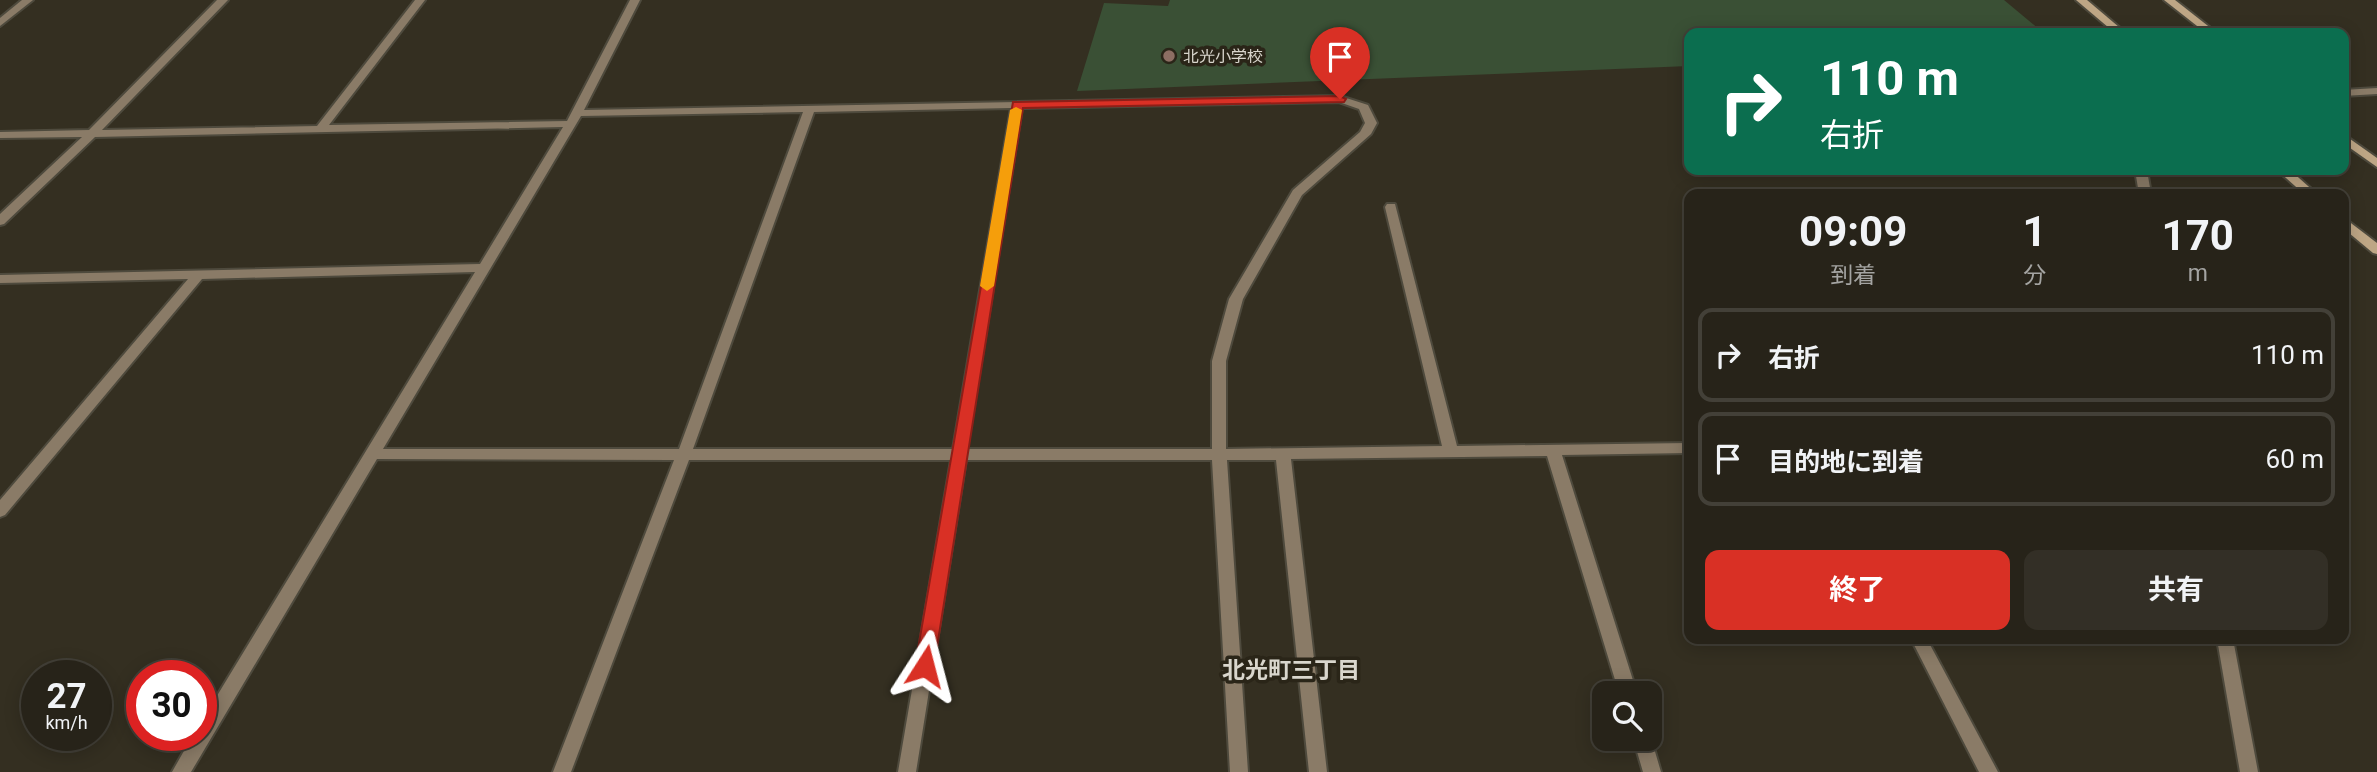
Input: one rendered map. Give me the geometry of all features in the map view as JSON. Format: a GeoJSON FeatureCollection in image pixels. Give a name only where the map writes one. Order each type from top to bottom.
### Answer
{"type":"FeatureCollection","features":[{"type":"Feature","properties":{"kind":"main road"},"geometry":{"type":"LineString","coordinates":[[2081,0],[2115,28]]}},
{"type":"Feature","properties":{"kind":"main road"},"geometry":{"type":"LineString","coordinates":[[2169,0],[2205,28]]}},
{"type":"Feature","properties":{"kind":"main road"},"geometry":{"type":"LineString","coordinates":[[2349,142],[2377,164]]}},
{"type":"Feature","properties":{"kind":"main road"},"geometry":{"type":"LineString","coordinates":[[2289,175],[2306,189]]}},
{"type":"Feature","properties":{"kind":"main road"},"geometry":{"type":"LineString","coordinates":[[2349,226],[2377,250]]}},
{"type":"Feature","properties":{"kind":"street"},"geometry":{"type":"LineString","coordinates":[[0,23],[28,0]]}},
{"type":"Feature","properties":{"kind":"street"},"geometry":{"type":"LineString","coordinates":[[0,221],[92,133],[223,0]]}},
{"type":"Feature","properties":{"kind":"street"},"geometry":{"type":"LineString","coordinates":[[320,129],[420,0]]}},
{"type":"Feature","properties":{"kind":"street"},"geometry":{"type":"LineString","coordinates":[[181,772],[573,119],[635,0]]}},
{"type":"Feature","properties":{"kind":"street"},"geometry":{"type":"LineString","coordinates":[[2349,93],[2377,91]]}},
{"type":"Feature","properties":{"kind":"street"},"geometry":{"type":"LineString","coordinates":[[0,135],[320,129],[1017,104],[1340,99],[1364,107],[1371,123],[1365,134],[1297,193],[1237,299],[1219,361],[1219,455],[1239,772]]}},
{"type":"Feature","properties":{"kind":"street"},"geometry":{"type":"LineString","coordinates":[[907,772],[1017,104]]}},
{"type":"Feature","properties":{"kind":"street"},"geometry":{"type":"LineString","coordinates":[[562,772],[684,454],[809,110]]}},
{"type":"Feature","properties":{"kind":"street"},"geometry":{"type":"LineString","coordinates":[[1391,207],[1451,452]]}},
{"type":"Feature","properties":{"kind":"street"},"geometry":{"type":"LineString","coordinates":[[0,279],[483,268]]}},
{"type":"Feature","properties":{"kind":"street"},"geometry":{"type":"LineString","coordinates":[[0,511],[199,274]]}},
{"type":"Feature","properties":{"kind":"street"},"geometry":{"type":"LineString","coordinates":[[372,454],[1219,455],[1684,448]]}},
{"type":"Feature","properties":{"kind":"street"},"geometry":{"type":"LineString","coordinates":[[1553,450],[1624,681]]}},
{"type":"Feature","properties":{"kind":"street"},"geometry":{"type":"LineString","coordinates":[[1283,454],[1318,772]]}},
{"type":"Feature","properties":{"kind":"street"},"geometry":{"type":"LineString","coordinates":[[1922,644],[1989,772]]}},
{"type":"Feature","properties":{"kind":"street"},"geometry":{"type":"LineString","coordinates":[[2226,644],[2249,772]]}},
{"type":"Feature","properties":{"kind":"street"},"geometry":{"type":"LineString","coordinates":[[1646,751],[1652,772]]}},
{"type":"Feature","properties":{"kind":"green space"},"geometry":{"type":"Polygon","coordinates":[[[1170,0],[2004,0],[2038,28],[1684,28],[1684,66],[1077,91],[1104,3],[1168,6],[1170,0]]]}},
{"type":"Feature","properties":{"kind":"slow traffic"},"geometry":{"type":"LineString","coordinates":[[987,286],[1016,110]]}},
{"type":"Feature","properties":{"kind":"place","name":"北光小学校"},"geometry":{"type":"Point","coordinates":[1169,56]}},
{"type":"Feature","properties":{"kind":"district","name":"北光町三丁目"},"geometry":{"type":"Point","coordinates":[1291,670]}},
{"type":"Feature","properties":{"kind":"route"},"geometry":{"type":"LineString","coordinates":[[925,666],[1017,104],[1340,99]]}}]}
